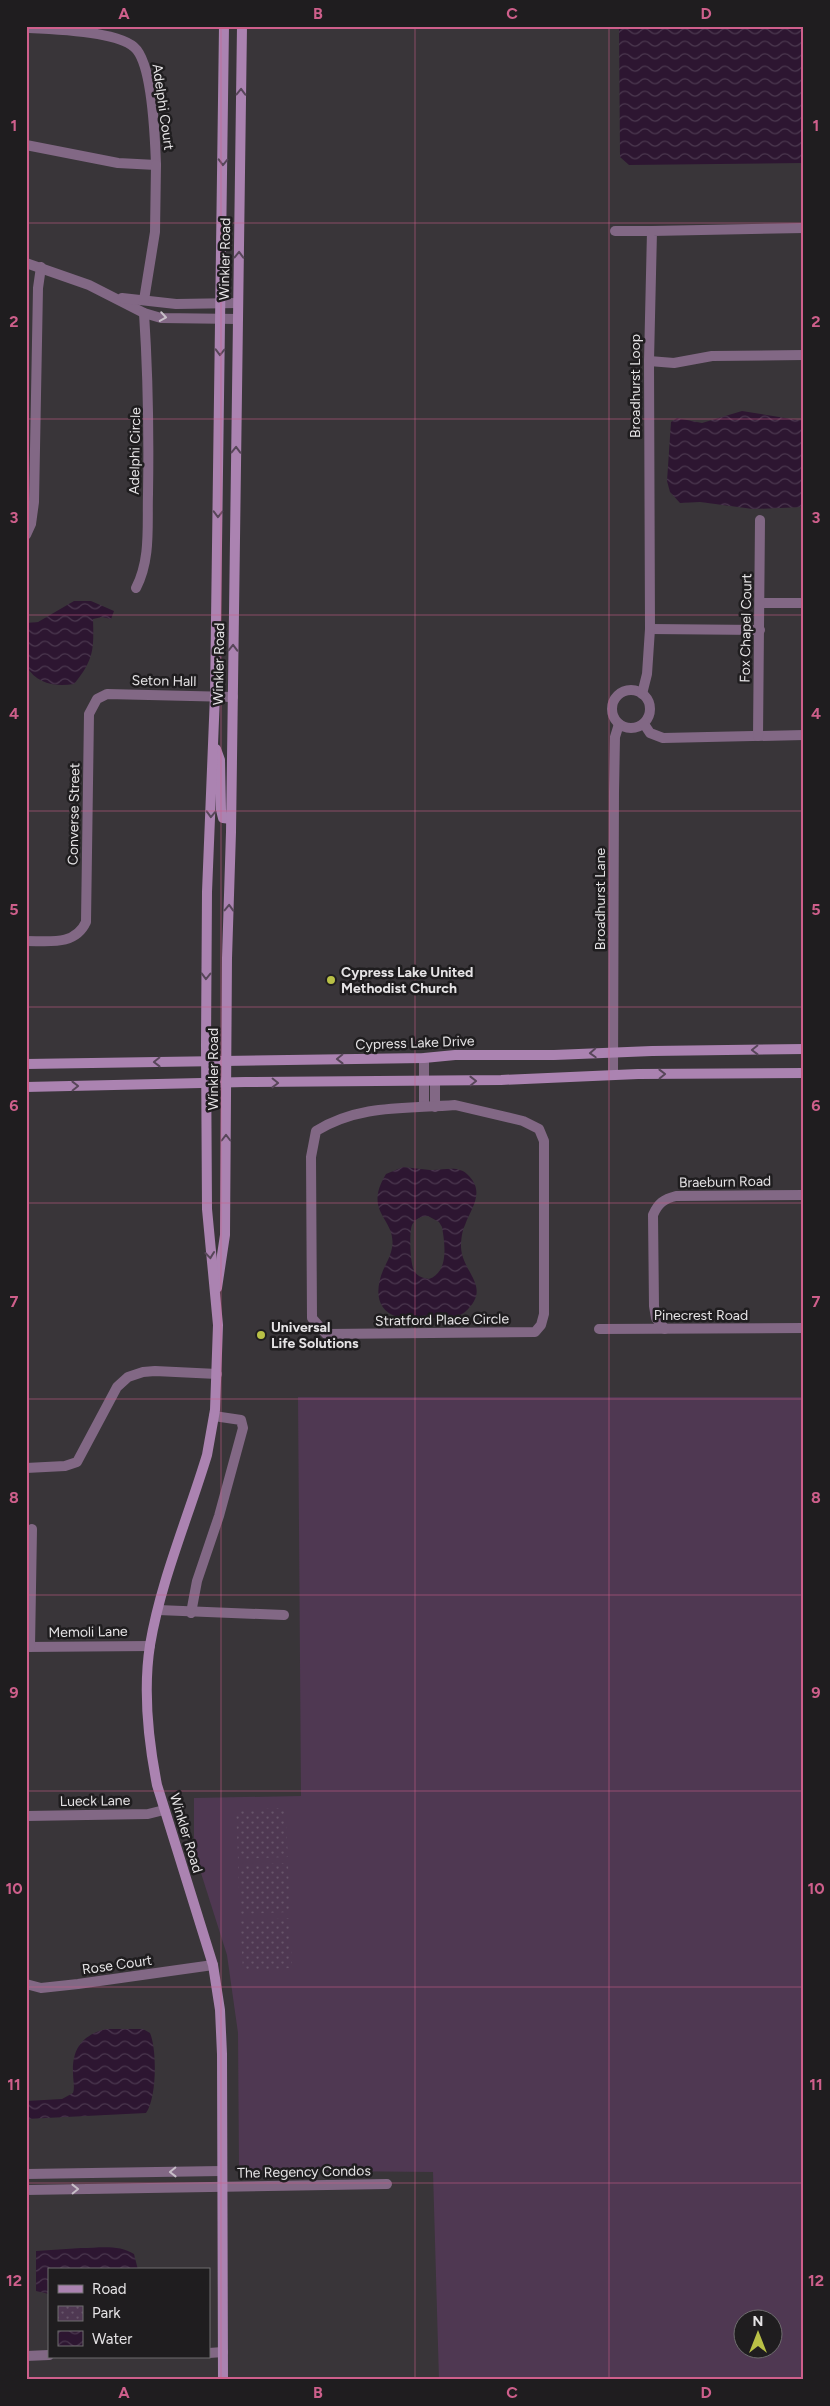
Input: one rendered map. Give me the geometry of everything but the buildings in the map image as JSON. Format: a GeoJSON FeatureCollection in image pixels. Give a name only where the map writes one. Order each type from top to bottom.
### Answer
{"type":"FeatureCollection","features":[{"type":"Feature","properties":{"kind":"street","name":"Winkler Road"},"geometry":{"type":"LineString","coordinates":[[223,2380],[221,2028],[213,1965],[164,1810],[152,1759],[149,1730],[148,1671],[150,1646],[158,1610],[207,1455],[214,1416],[217,1374],[218,1325],[214,1301],[206,1209],[206,1062],[208,892],[215,695],[224,26]]}},
{"type":"Feature","properties":{"kind":"street","name":"Winkler Road"},"geometry":{"type":"LineString","coordinates":[[214,1301],[225,1235],[242,26]]}},
{"type":"Feature","properties":{"kind":"street","name":"Adelphi Court"},"geometry":{"type":"LineString","coordinates":[[26,28],[116,38],[135,47],[141,56],[147,76],[155,138],[156,165],[154,232],[144,300]]}},
{"type":"Feature","properties":{"kind":"street","name":"Adelphi Court"},"geometry":{"type":"LineString","coordinates":[[26,145],[118,163],[156,165]]}},
{"type":"Feature","properties":{"kind":"street"},"geometry":{"type":"LineString","coordinates":[[615,231],[804,228]]}},
{"type":"Feature","properties":{"kind":"street","name":"Broadhurst Loop"},"geometry":{"type":"LineString","coordinates":[[644,724],[650,712],[647,699],[642,694],[647,674],[650,629],[649,361],[652,231]]}},
{"type":"Feature","properties":{"kind":"street"},"geometry":{"type":"LineString","coordinates":[[26,263],[41,267],[118,298],[144,313],[162,318],[238,319]]}},
{"type":"Feature","properties":{"kind":"street"},"geometry":{"type":"LineString","coordinates":[[26,535],[31,524],[34,502],[38,288],[41,267]]}},
{"type":"Feature","properties":{"kind":"street"},"geometry":{"type":"LineString","coordinates":[[118,298],[176,304],[238,303]]}},
{"type":"Feature","properties":{"kind":"street","name":"Adelphi Circle"},"geometry":{"type":"LineString","coordinates":[[136,588],[144,574],[147,547],[149,416],[144,313]]}},
{"type":"Feature","properties":{"kind":"street"},"geometry":{"type":"LineString","coordinates":[[649,361],[674,363],[712,356],[804,356]]}},
{"type":"Feature","properties":{"kind":"street","name":"Fox Chapel Court"},"geometry":{"type":"LineString","coordinates":[[758,736],[761,603],[760,520]]}},
{"type":"Feature","properties":{"kind":"street"},"geometry":{"type":"LineString","coordinates":[[761,603],[804,603]]}},
{"type":"Feature","properties":{"kind":"street"},"geometry":{"type":"LineString","coordinates":[[650,629],[760,630]]}},
{"type":"Feature","properties":{"kind":"street"},"geometry":{"type":"LineString","coordinates":[[642,694],[630,691],[619,695],[612,706],[612,713],[619,724],[631,728],[644,724],[650,733],[663,738],[804,735]]}},
{"type":"Feature","properties":{"kind":"street","name":"Seton Hall"},"geometry":{"type":"LineString","coordinates":[[97,698],[107,694],[233,696]]}},
{"type":"Feature","properties":{"kind":"street","name":"Converse Street"},"geometry":{"type":"LineString","coordinates":[[26,941],[62,941],[72,939],[82,931],[86,922],[89,714],[97,698]]}},
{"type":"Feature","properties":{"kind":"street","name":"Broadhurst Lane"},"geometry":{"type":"LineString","coordinates":[[613,1075],[614,783],[615,737],[619,724]]}},
{"type":"Feature","properties":{"kind":"street"},"geometry":{"type":"LineString","coordinates":[[214,739],[220,760],[221,810],[223,818],[231,819]]}},
{"type":"Feature","properties":{"kind":"street","name":"Cypress Lake Drive"},"geometry":{"type":"LineString","coordinates":[[26,1064],[227,1062],[424,1058],[455,1055],[554,1055],[613,1052],[804,1049]]}},
{"type":"Feature","properties":{"kind":"street"},"geometry":{"type":"LineString","coordinates":[[424,1058],[435,1107]]}},
{"type":"Feature","properties":{"kind":"street"},"geometry":{"type":"LineString","coordinates":[[26,1087],[429,1082],[613,1075],[804,1072]]}},
{"type":"Feature","properties":{"kind":"street"},"geometry":{"type":"LineString","coordinates":[[424,1106],[429,1082]]}},
{"type":"Feature","properties":{"kind":"street","name":"Stratford Place Circle"},"geometry":{"type":"LineString","coordinates":[[455,1105],[523,1121],[539,1129],[544,1141],[544,1314],[542,1325],[535,1332],[326,1334],[312,1318],[310,1156],[316,1131],[342,1118],[373,1110],[424,1106],[455,1105]]}},
{"type":"Feature","properties":{"kind":"street","name":"Braeburn Road"},"geometry":{"type":"LineString","coordinates":[[665,1329],[656,1318],[654,1306],[653,1215],[656,1205],[665,1199],[676,1196],[804,1195]]}},
{"type":"Feature","properties":{"kind":"street","name":"Pinecrest Road"},"geometry":{"type":"LineString","coordinates":[[599,1329],[804,1328]]}},
{"type":"Feature","properties":{"kind":"street"},"geometry":{"type":"LineString","coordinates":[[26,1468],[65,1466],[77,1462],[117,1387],[128,1377],[143,1372],[155,1371],[217,1374]]}},
{"type":"Feature","properties":{"kind":"street"},"geometry":{"type":"LineString","coordinates":[[191,1613],[198,1581],[217,1524],[243,1428],[241,1420],[214,1416]]}},
{"type":"Feature","properties":{"kind":"street"},"geometry":{"type":"LineString","coordinates":[[28,1647],[32,1529]]}},
{"type":"Feature","properties":{"kind":"street"},"geometry":{"type":"LineString","coordinates":[[158,1610],[191,1613],[284,1615]]}},
{"type":"Feature","properties":{"kind":"street","name":"Memoli Lane"},"geometry":{"type":"LineString","coordinates":[[28,1647],[150,1646]]}},
{"type":"Feature","properties":{"kind":"street","name":"Lueck Lane"},"geometry":{"type":"LineString","coordinates":[[26,1816],[148,1814],[164,1810]]}},
{"type":"Feature","properties":{"kind":"street","name":"Rose Court"},"geometry":{"type":"LineString","coordinates":[[26,1984],[32,1987],[50,1987],[213,1965]]}},
{"type":"Feature","properties":{"kind":"street"},"geometry":{"type":"LineString","coordinates":[[26,2174],[222,2171]]}},
{"type":"Feature","properties":{"kind":"street","name":"The Regency Condos"},"geometry":{"type":"LineString","coordinates":[[26,2190],[388,2184]]}},
{"type":"Feature","properties":{"kind":"street"},"geometry":{"type":"LineString","coordinates":[[210,2353],[223,2352]]}},
{"type":"Feature","properties":{"kind":"street"},"geometry":{"type":"LineString","coordinates":[[26,2356],[48,2355]]}},
{"type":"Feature","properties":{"kind":"green space"},"geometry":{"type":"Polygon","coordinates":[[[298,1397],[804,1397],[804,2380],[439,2380],[433,2172],[239,2170],[238,2033],[227,1955],[194,1851],[194,1798],[301,1796],[298,1397]]]}},
{"type":"Feature","properties":{"kind":"green space"},"geometry":{"type":"Polygon","coordinates":[[[285,1808],[288,1857],[238,1859],[236,1810],[285,1808]]]}},
{"type":"Feature","properties":{"kind":"green space"},"geometry":{"type":"Polygon","coordinates":[[[288,1863],[290,1912],[240,1914],[238,1865],[288,1863]]]}},
{"type":"Feature","properties":{"kind":"green space"},"geometry":{"type":"Polygon","coordinates":[[[290,1918],[292,1968],[243,1970],[240,1921],[290,1918]]]}},
{"type":"Feature","properties":{"kind":"water"},"geometry":{"type":"Polygon","coordinates":[[[619,26],[804,26],[804,163],[629,165],[620,157],[619,26]]]}},
{"type":"Feature","properties":{"kind":"water"},"geometry":{"type":"Polygon","coordinates":[[[742,411],[804,421],[804,507],[753,509],[700,502],[680,503],[670,492],[667,481],[671,422],[677,418],[702,423],[742,411]]]}},
{"type":"Feature","properties":{"kind":"water"},"geometry":{"type":"Polygon","coordinates":[[[74,601],[91,601],[114,611],[111,619],[102,617],[93,619],[93,646],[89,661],[74,684],[60,685],[47,683],[35,677],[26,666],[26,623],[38,622],[74,601]]]}},
{"type":"Feature","properties":{"kind":"water"},"geometry":{"type":"Polygon","coordinates":[[[403,1167],[430,1170],[456,1169],[465,1172],[474,1182],[476,1188],[475,1200],[463,1230],[461,1247],[466,1265],[474,1280],[476,1295],[473,1303],[461,1315],[447,1318],[402,1318],[390,1313],[380,1302],[380,1279],[392,1249],[392,1237],[380,1211],[378,1201],[379,1189],[386,1174],[403,1167]],[[428,1216],[421,1217],[412,1225],[411,1229],[410,1242],[413,1269],[419,1276],[429,1279],[440,1270],[443,1264],[444,1241],[442,1227],[439,1222],[428,1216]]]}},
{"type":"Feature","properties":{"kind":"water"},"geometry":{"type":"Polygon","coordinates":[[[106,2029],[143,2029],[150,2033],[154,2050],[155,2073],[150,2106],[146,2113],[26,2119],[26,2101],[62,2099],[73,2093],[74,2057],[80,2044],[91,2035],[106,2029]]]}},
{"type":"Feature","properties":{"kind":"water"},"geometry":{"type":"Polygon","coordinates":[[[108,2247],[122,2249],[134,2254],[138,2268],[48,2268],[48,2294],[36,2291],[36,2251],[108,2247]]]}},
{"type":"Feature","properties":{"kind":"place","name":"Cypress Lake United Methodist Church"},"geometry":{"type":"Point","coordinates":[331,980]}},
{"type":"Feature","properties":{"kind":"place","name":"Universal Life Solutions"},"geometry":{"type":"Point","coordinates":[261,1335]}}]}
